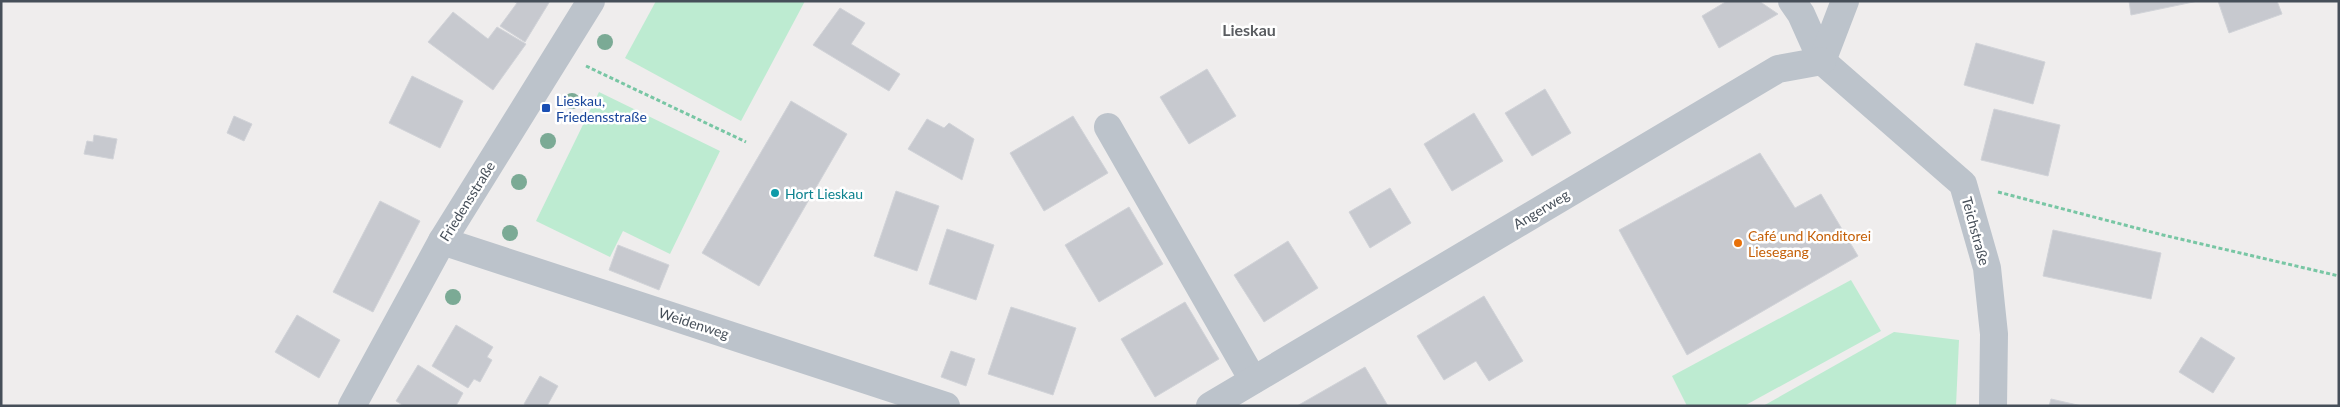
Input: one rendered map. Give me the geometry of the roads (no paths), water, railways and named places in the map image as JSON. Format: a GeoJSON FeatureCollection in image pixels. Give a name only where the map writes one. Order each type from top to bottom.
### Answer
{"type":"FeatureCollection","features":[{"type":"Feature","properties":{"kind":"street","name":"Friedensstraße"},"geometry":{"type":"LineString","coordinates":[[352,406],[442,241],[591,1]]}},
{"type":"Feature","properties":{"kind":"street"},"geometry":{"type":"LineString","coordinates":[[1792,1],[1801,14],[1822,61]]}},
{"type":"Feature","properties":{"kind":"street"},"geometry":{"type":"LineString","coordinates":[[1822,61],[1845,1]]}},
{"type":"Feature","properties":{"kind":"street","name":"Teichstraße"},"geometry":{"type":"LineString","coordinates":[[1822,61],[1963,184],[1987,268],[1994,334],[1992,406]]}},
{"type":"Feature","properties":{"kind":"street","name":"Angerweg"},"geometry":{"type":"LineString","coordinates":[[1210,406],[1778,69],[1822,61]]}},
{"type":"Feature","properties":{"kind":"street"},"geometry":{"type":"LineString","coordinates":[[1108,126],[1253,380]]}},
{"type":"Feature","properties":{"kind":"street","name":"Weidenweg"},"geometry":{"type":"LineString","coordinates":[[442,241],[946,406]]}},
{"type":"Feature","properties":{"kind":"place","name":"Lieskau, Friedensstraße"},"geometry":{"type":"Point","coordinates":[546,108]}},
{"type":"Feature","properties":{"kind":"place","name":"Hort Lieskau"},"geometry":{"type":"Point","coordinates":[775,193]}},
{"type":"Feature","properties":{"kind":"place","name":"Café und Konditorei Liesegang"},"geometry":{"type":"Point","coordinates":[1738,243]}},
{"type":"Feature","properties":{"kind":"district","name":"Lieskau"},"geometry":{"type":"Point","coordinates":[1249,29]}}]}
